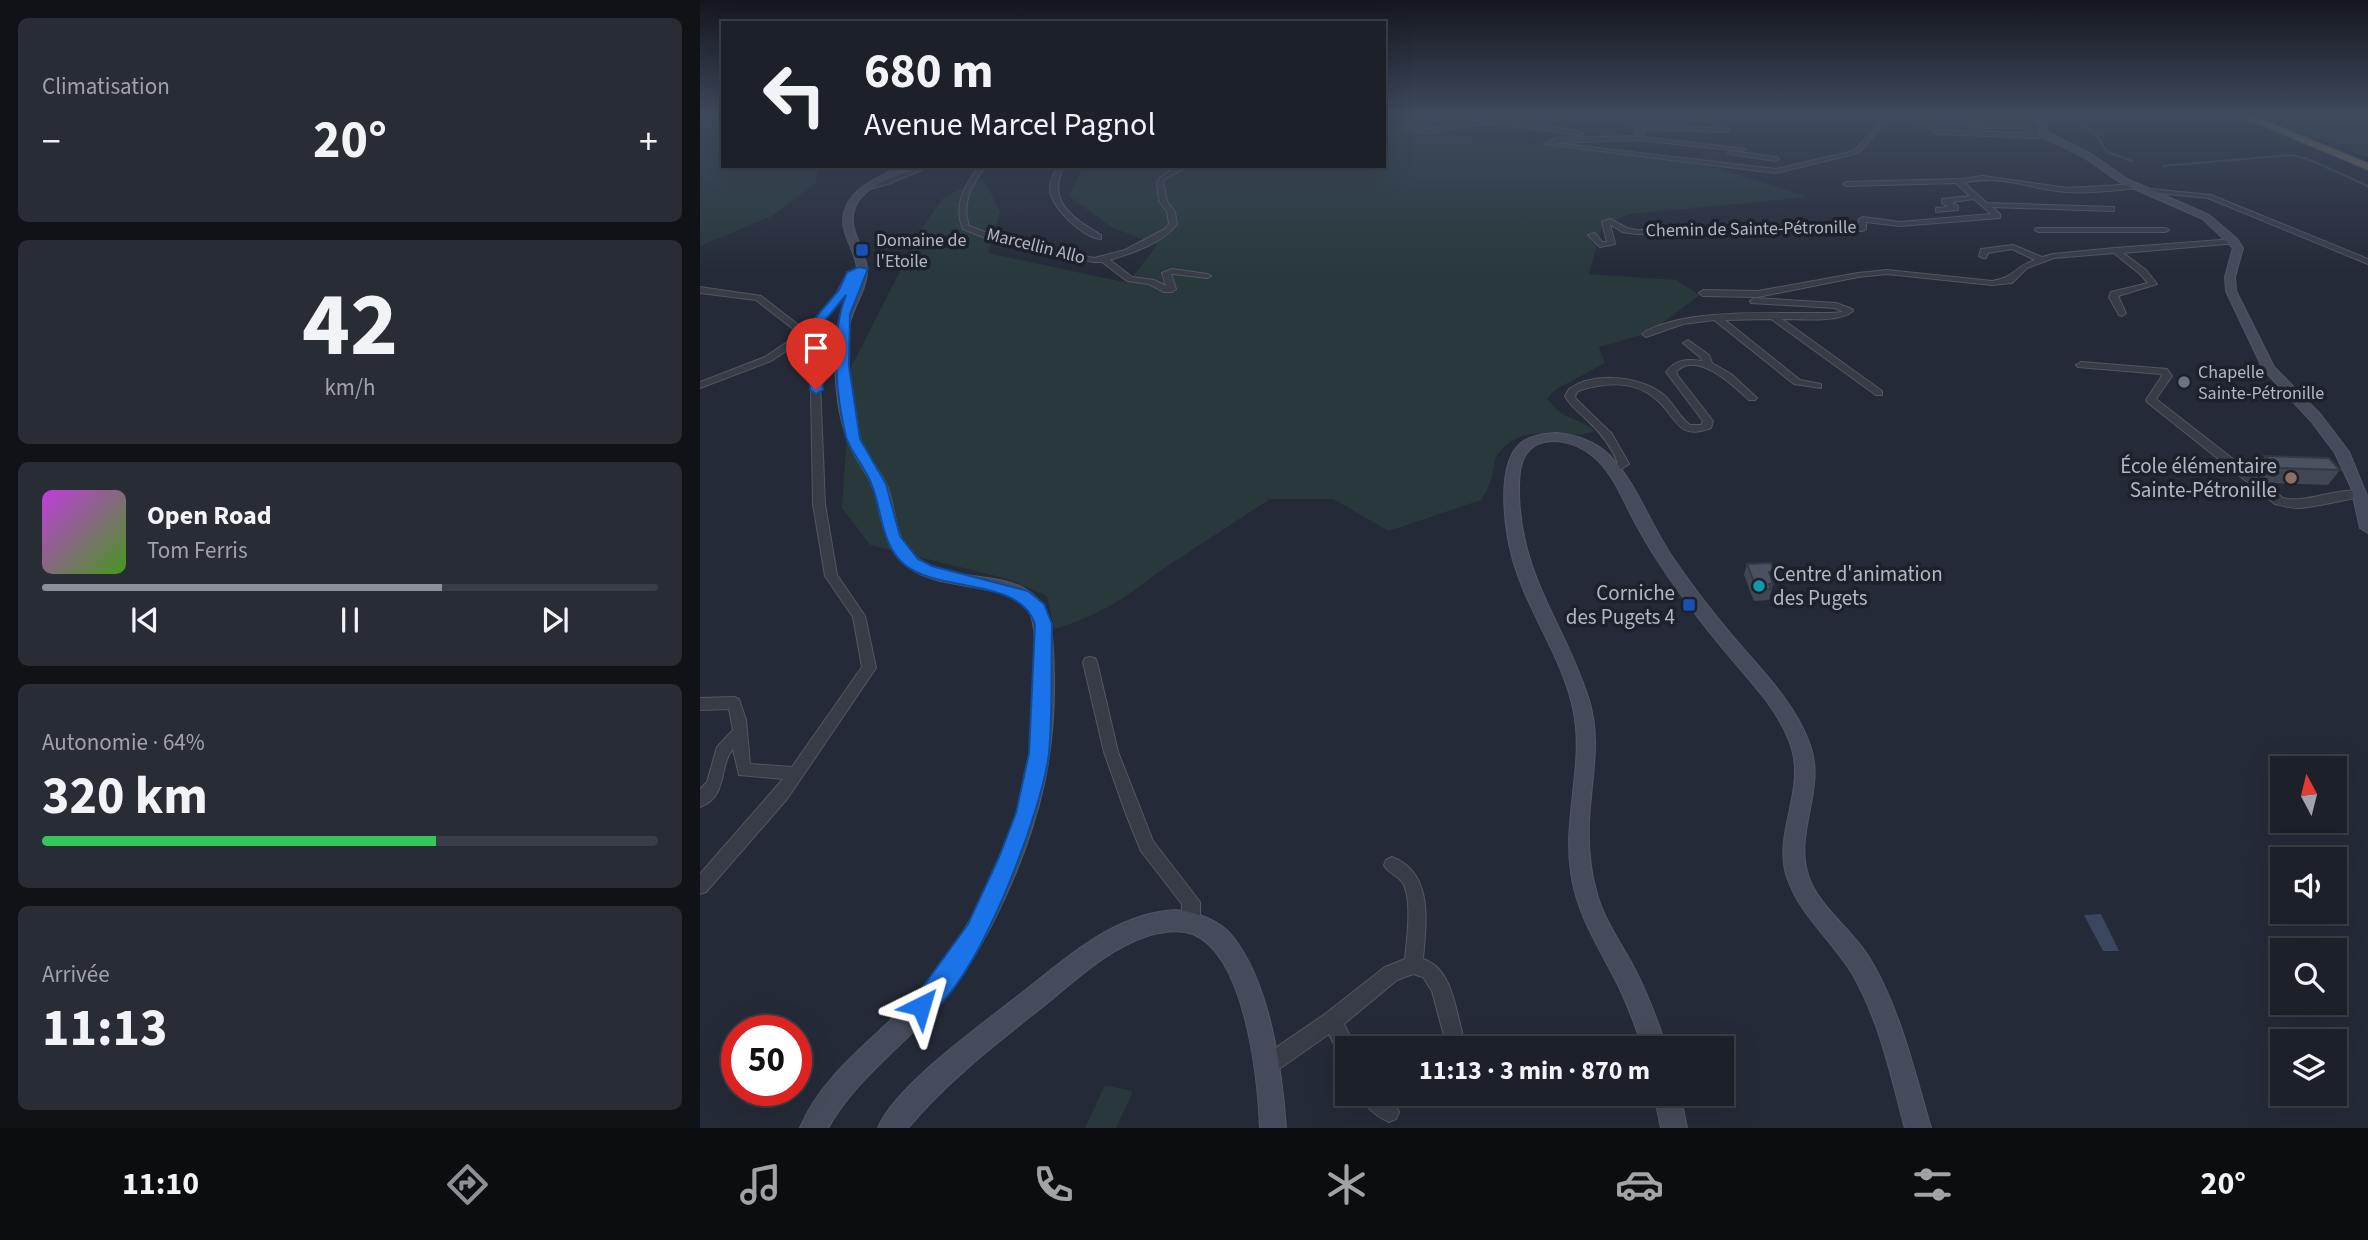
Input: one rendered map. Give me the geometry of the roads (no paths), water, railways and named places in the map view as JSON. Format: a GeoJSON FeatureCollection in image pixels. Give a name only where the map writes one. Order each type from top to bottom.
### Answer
{"type":"FeatureCollection","features":[{"type":"Feature","properties":{"kind":"main road"},"geometry":{"type":"LineString","coordinates":[[2103,167],[2144,189],[2199,212],[2234,241],[2238,254],[2229,288],[2264,362],[2334,441],[2353,472],[2368,528]]}},
{"type":"Feature","properties":{"kind":"main road"},"geometry":{"type":"LineString","coordinates":[[813,1128],[850,1075],[913,1016],[939,986],[976,931],[1009,859],[1026,813],[1037,770],[1041,731],[1044,630],[1038,608],[1016,592],[936,574],[912,563],[892,536],[879,484],[853,439],[843,366],[842,334],[846,307],[862,269],[848,216],[854,201],[887,176],[903,168]]}},
{"type":"Feature","properties":{"kind":"main road"},"geometry":{"type":"LineString","coordinates":[[1651,1036],[1642,1010],[1586,895],[1580,855],[1579,818],[1587,754],[1586,727],[1581,702],[1569,668],[1525,573],[1514,520],[1514,467],[1522,449],[1539,438],[1574,440],[1596,451],[1613,470],[1655,543],[1693,596],[1774,696],[1798,738],[1808,781],[1794,848],[1798,880],[1853,951],[1871,984],[1903,1077],[1917,1128]]}},
{"type":"Feature","properties":{"kind":"main road"},"geometry":{"type":"LineString","coordinates":[[891,1128],[909,1105],[953,1063],[1099,951],[1147,926],[1167,921],[1198,925],[1224,945],[1241,974],[1265,1067],[1273,1128]]}},
{"type":"Feature","properties":{"kind":"main road"},"geometry":{"type":"LineString","coordinates":[[1669,1106],[1674,1128]]}},
{"type":"Feature","properties":{"kind":"street"},"geometry":{"type":"LineString","coordinates":[[1742,167],[1776,171],[1796,167]]}},
{"type":"Feature","properties":{"kind":"street"},"geometry":{"type":"LineString","coordinates":[[887,176],[889,183],[923,168]]}},
{"type":"Feature","properties":{"kind":"street","name":"Marcellin Allo"},"geometry":{"type":"LineString","coordinates":[[981,168],[962,203],[960,214],[966,227],[996,239],[1094,260],[1128,253],[1168,231],[1173,223],[1171,212],[1163,201],[1160,182],[1182,168]]}},
{"type":"Feature","properties":{"kind":"street"},"geometry":{"type":"LineString","coordinates":[[1060,168],[1056,174],[1055,199],[1060,210],[1098,237]]}},
{"type":"Feature","properties":{"kind":"street"},"geometry":{"type":"LineString","coordinates":[[1960,181],[1985,205],[2112,209]]}},
{"type":"Feature","properties":{"kind":"street"},"geometry":{"type":"LineString","coordinates":[[1846,184],[2004,181],[2065,190],[2144,189],[2208,196],[2368,262]]}},
{"type":"Feature","properties":{"kind":"street"},"geometry":{"type":"LineString","coordinates":[[1939,210],[1955,208],[1945,201],[1976,197]]}},
{"type":"Feature","properties":{"kind":"street","name":"Chemin de Sainte-Pétronille"},"geometry":{"type":"LineString","coordinates":[[1592,235],[1600,245],[1611,244],[1606,222],[1610,221],[1625,230],[1637,232],[1713,233],[1862,229],[1863,219],[1900,224],[1997,216],[1985,205]]}},
{"type":"Feature","properties":{"kind":"street"},"geometry":{"type":"LineString","coordinates":[[2104,229],[2133,248]]}},
{"type":"Feature","properties":{"kind":"street"},"geometry":{"type":"LineString","coordinates":[[2039,230],[2165,230]]}},
{"type":"Feature","properties":{"kind":"street"},"geometry":{"type":"LineString","coordinates":[[1646,334],[1682,322],[1715,317],[1831,316],[1849,311],[1836,306],[1810,306],[1782,301],[1707,299],[1702,296],[1703,293],[1758,294],[1887,272],[1992,284],[2009,281],[2024,266],[2053,256],[2234,241]]}},
{"type":"Feature","properties":{"kind":"street"},"geometry":{"type":"LineString","coordinates":[[1983,256],[1984,251],[2011,247],[2042,260]]}},
{"type":"Feature","properties":{"kind":"street"},"geometry":{"type":"LineString","coordinates":[[2115,250],[2143,272],[2153,284],[2114,294],[2122,313]]}},
{"type":"Feature","properties":{"kind":"street"},"geometry":{"type":"LineString","coordinates":[[1104,259],[1130,278],[1150,282],[1167,290],[1172,289],[1166,273],[1172,271],[1206,276]]}},
{"type":"Feature","properties":{"kind":"street"},"geometry":{"type":"LineString","coordinates":[[700,385],[777,356],[811,330],[844,291],[851,274],[862,269]]}},
{"type":"Feature","properties":{"kind":"street"},"geometry":{"type":"LineString","coordinates":[[700,290],[758,298],[799,329],[811,330]]}},
{"type":"Feature","properties":{"kind":"street"},"geometry":{"type":"LineString","coordinates":[[1715,317],[1797,382],[1818,386]]}},
{"type":"Feature","properties":{"kind":"street"},"geometry":{"type":"LineString","coordinates":[[1775,318],[1812,348],[1832,358],[1879,393]]}},
{"type":"Feature","properties":{"kind":"street"},"geometry":{"type":"LineString","coordinates":[[700,887],[797,774],[869,668],[859,615],[831,576],[819,504],[817,363],[811,330]]}},
{"type":"Feature","properties":{"kind":"street"},"geometry":{"type":"LineString","coordinates":[[1688,343],[1706,357],[1707,364]]}},
{"type":"Feature","properties":{"kind":"street"},"geometry":{"type":"LineString","coordinates":[[1613,470],[1624,464],[1621,455],[1605,431],[1572,400],[1571,392],[1582,386],[1628,380],[1661,398],[1686,427],[1702,429],[1707,426],[1704,414],[1671,372],[1673,368],[1683,363],[1716,367],[1752,398]]}},
{"type":"Feature","properties":{"kind":"street"},"geometry":{"type":"LineString","coordinates":[[2081,365],[2164,371],[2167,376],[2151,400],[2279,501],[2289,505],[2346,494],[2360,494]]}},
{"type":"Feature","properties":{"kind":"street"},"geometry":{"type":"LineString","coordinates":[[1090,662],[1111,752],[1147,846],[1191,902],[1198,925]]}},
{"type":"Feature","properties":{"kind":"street"},"geometry":{"type":"LineString","coordinates":[[700,704],[734,703],[739,714],[740,757],[744,771],[797,774]]}},
{"type":"Feature","properties":{"kind":"street"},"geometry":{"type":"LineString","coordinates":[[700,800],[714,785],[722,751],[740,732]]}},
{"type":"Feature","properties":{"kind":"street"},"geometry":{"type":"LineString","coordinates":[[1392,864],[1409,877],[1414,890],[1413,965]]}},
{"type":"Feature","properties":{"kind":"street"},"geometry":{"type":"LineString","coordinates":[[1265,1067],[1332,1021],[1391,973],[1413,965],[1429,970],[1440,987],[1453,1036]]}},
{"type":"Feature","properties":{"kind":"street"},"geometry":{"type":"LineString","coordinates":[[1332,1021],[1340,1036]]}},
{"type":"Feature","properties":{"kind":"street"},"geometry":{"type":"LineString","coordinates":[[1382,1106],[1389,1112]]}},
{"type":"Feature","properties":{"kind":"water"},"geometry":{"type":"Polygon","coordinates":[[[2101,914],[2119,951],[2103,951],[2084,915],[2101,914]]]}},
{"type":"Feature","properties":{"kind":"waterway"},"geometry":{"type":"LineString","coordinates":[[2325,167],[2368,186]]}},
{"type":"Feature","properties":{"kind":"place","name":"Domaine de l'Etoile"},"geometry":{"type":"Point","coordinates":[862,250]}},
{"type":"Feature","properties":{"kind":"place","name":"Chapelle Sainte-Pétronille"},"geometry":{"type":"Point","coordinates":[2184,382]}},
{"type":"Feature","properties":{"kind":"place","name":"École élémentaire Sainte-Pétronille"},"geometry":{"type":"Point","coordinates":[2291,478]}},
{"type":"Feature","properties":{"kind":"place","name":"Centre d'animation des Pugets"},"geometry":{"type":"Point","coordinates":[1759,586]}},
{"type":"Feature","properties":{"kind":"place","name":"Corniche des Pugets 4"},"geometry":{"type":"Point","coordinates":[1689,605]}}]}
